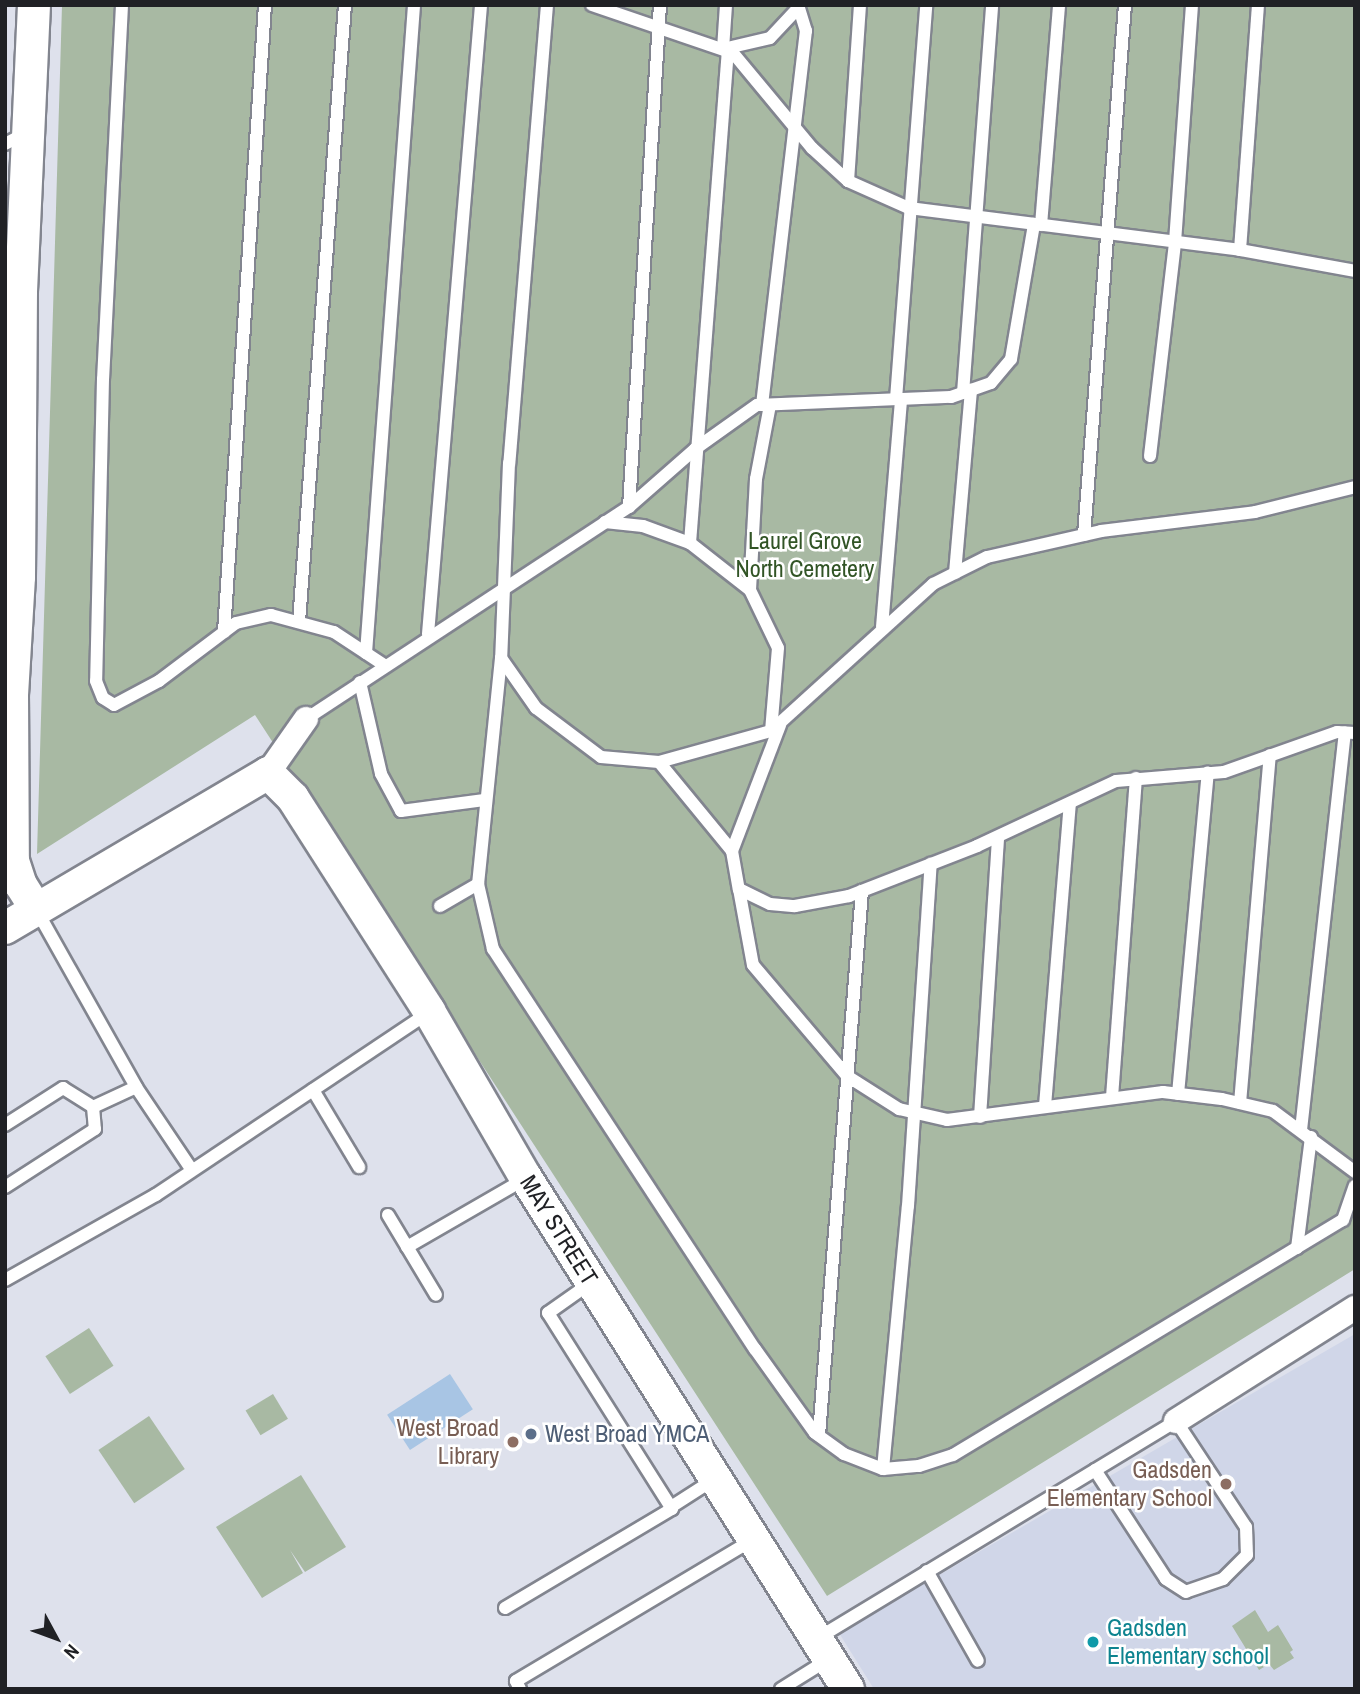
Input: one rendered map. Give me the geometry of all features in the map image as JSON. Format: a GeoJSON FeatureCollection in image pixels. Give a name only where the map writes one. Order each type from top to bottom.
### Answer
{"type":"FeatureCollection","features":[{"type":"Feature","properties":{"kind":"street"},"geometry":{"type":"LineString","coordinates":[[34,5],[17,138],[13,296],[12,581],[8,698],[13,861],[21,885],[36,909]]}},
{"type":"Feature","properties":{"kind":"street"},"geometry":{"type":"LineString","coordinates":[[5,928],[268,774],[306,719]]}},
{"type":"Feature","properties":{"kind":"street","name":"MAY STREET"},"geometry":{"type":"LineString","coordinates":[[268,774],[293,798],[429,1011],[526,1178],[713,1480],[740,1548],[823,1648],[848,1689]]}},
{"type":"Feature","properties":{"kind":"street"},"geometry":{"type":"LineString","coordinates":[[1176,1421],[1355,1308]]}},
{"type":"Feature","properties":{"kind":"lane"},"geometry":{"type":"LineString","coordinates":[[122,5],[103,379],[96,681],[103,698],[114,705],[159,681],[236,623],[271,615],[334,632],[384,665]]}},
{"type":"Feature","properties":{"kind":"lane"},"geometry":{"type":"LineString","coordinates":[[224,632],[265,5]]}},
{"type":"Feature","properties":{"kind":"lane"},"geometry":{"type":"LineString","coordinates":[[299,622],[345,5]]}},
{"type":"Feature","properties":{"kind":"lane"},"geometry":{"type":"LineString","coordinates":[[366,653],[414,5]]}},
{"type":"Feature","properties":{"kind":"lane"},"geometry":{"type":"LineString","coordinates":[[428,634],[481,5]]}},
{"type":"Feature","properties":{"kind":"lane"},"geometry":{"type":"LineString","coordinates":[[547,5],[502,587],[501,658],[484,800],[478,884],[493,949],[755,1349],[819,1436],[844,1454],[883,1469],[919,1466],[953,1455],[1343,1220],[1355,1186]]}},
{"type":"Feature","properties":{"kind":"lane"},"geometry":{"type":"LineString","coordinates":[[593,5],[725,50],[848,181],[909,208],[1240,250],[1355,271]]}},
{"type":"Feature","properties":{"kind":"lane"},"geometry":{"type":"LineString","coordinates":[[629,507],[660,5]]}},
{"type":"Feature","properties":{"kind":"lane"},"geometry":{"type":"LineString","coordinates":[[690,543],[726,5]]}},
{"type":"Feature","properties":{"kind":"lane"},"geometry":{"type":"LineString","coordinates":[[848,181],[860,5]]}},
{"type":"Feature","properties":{"kind":"lane"},"geometry":{"type":"LineString","coordinates":[[882,627],[899,400],[909,208],[926,5]]}},
{"type":"Feature","properties":{"kind":"lane"},"geometry":{"type":"LineString","coordinates":[[955,573],[992,5]]}},
{"type":"Feature","properties":{"kind":"lane"},"geometry":{"type":"LineString","coordinates":[[306,719],[428,634],[629,507],[695,449],[766,405],[899,400],[967,391],[990,383],[1011,359],[1037,224],[1059,5]]}},
{"type":"Feature","properties":{"kind":"lane"},"geometry":{"type":"LineString","coordinates":[[1084,535],[1125,5]]}},
{"type":"Feature","properties":{"kind":"lane"},"geometry":{"type":"LineString","coordinates":[[1150,456],[1175,242],[1192,5]]}},
{"type":"Feature","properties":{"kind":"lane"},"geometry":{"type":"LineString","coordinates":[[1240,250],[1258,5]]}},
{"type":"Feature","properties":{"kind":"lane"},"geometry":{"type":"LineString","coordinates":[[725,50],[770,38],[798,8],[806,31],[792,123],[766,405],[756,479],[750,590]]}},
{"type":"Feature","properties":{"kind":"lane"},"geometry":{"type":"LineString","coordinates":[[501,658],[536,708],[601,757],[659,762],[775,728],[882,627],[933,584],[987,557],[1084,535],[1255,512],[1355,487]]}},
{"type":"Feature","properties":{"kind":"lane"},"geometry":{"type":"LineString","coordinates":[[605,522],[643,526],[690,543],[750,590],[778,648],[775,728],[732,851]]}},
{"type":"Feature","properties":{"kind":"lane"},"geometry":{"type":"LineString","coordinates":[[360,682],[381,774],[401,811],[484,800]]}},
{"type":"Feature","properties":{"kind":"lane"},"geometry":{"type":"LineString","coordinates":[[739,889],[770,904],[795,906],[862,891],[998,838],[1116,781],[1224,772],[1270,755],[1350,733],[1306,1133],[1297,1248]]}},
{"type":"Feature","properties":{"kind":"lane"},"geometry":{"type":"LineString","coordinates":[[1240,1103],[1270,755]]}},
{"type":"Feature","properties":{"kind":"lane"},"geometry":{"type":"LineString","coordinates":[[659,762],[732,851],[753,965],[846,1076],[911,1112],[947,1120],[1112,1097],[1178,1094],[1240,1103],[1273,1111],[1355,1172]]}},
{"type":"Feature","properties":{"kind":"lane"},"geometry":{"type":"LineString","coordinates":[[1178,1094],[1208,772]]}},
{"type":"Feature","properties":{"kind":"lane"},"geometry":{"type":"LineString","coordinates":[[1112,1097],[1136,778]]}},
{"type":"Feature","properties":{"kind":"lane"},"geometry":{"type":"LineString","coordinates":[[1045,1106],[1070,804]]}},
{"type":"Feature","properties":{"kind":"lane"},"geometry":{"type":"LineString","coordinates":[[980,1117],[998,838]]}},
{"type":"Feature","properties":{"kind":"lane"},"geometry":{"type":"LineString","coordinates":[[883,1469],[908,1206],[911,1112],[931,864]]}},
{"type":"Feature","properties":{"kind":"lane"},"geometry":{"type":"LineString","coordinates":[[440,906],[478,884]]}},
{"type":"Feature","properties":{"kind":"lane"},"geometry":{"type":"LineString","coordinates":[[819,1436],[862,891]]}},
{"type":"Feature","properties":{"kind":"lane"},"geometry":{"type":"LineString","coordinates":[[36,909],[136,1087],[191,1169]]}},
{"type":"Feature","properties":{"kind":"lane"},"geometry":{"type":"LineString","coordinates":[[5,1280],[156,1195],[429,1011]]}},
{"type":"Feature","properties":{"kind":"lane"},"geometry":{"type":"LineString","coordinates":[[93,1107],[136,1087]]}},
{"type":"Feature","properties":{"kind":"lane"},"geometry":{"type":"LineString","coordinates":[[5,1125],[63,1088],[93,1107]]}},
{"type":"Feature","properties":{"kind":"lane"},"geometry":{"type":"LineString","coordinates":[[313,1090],[359,1167]]}},
{"type":"Feature","properties":{"kind":"lane"},"geometry":{"type":"LineString","coordinates":[[5,1186],[95,1129],[93,1107]]}},
{"type":"Feature","properties":{"kind":"lane"},"geometry":{"type":"LineString","coordinates":[[407,1247],[526,1178]]}},
{"type":"Feature","properties":{"kind":"lane"},"geometry":{"type":"LineString","coordinates":[[388,1215],[436,1295]]}},
{"type":"Feature","properties":{"kind":"lane"},"geometry":{"type":"LineString","coordinates":[[592,1282],[548,1313],[671,1507]]}},
{"type":"Feature","properties":{"kind":"lane"},"geometry":{"type":"LineString","coordinates":[[781,1689],[823,1648],[928,1572],[1095,1470],[1176,1421],[1246,1527],[1247,1555],[1223,1579],[1186,1592],[1166,1579],[1095,1470]]}},
{"type":"Feature","properties":{"kind":"lane"},"geometry":{"type":"LineString","coordinates":[[505,1608],[713,1480]]}},
{"type":"Feature","properties":{"kind":"lane"},"geometry":{"type":"LineString","coordinates":[[520,1689],[516,1681],[740,1548]]}},
{"type":"Feature","properties":{"kind":"lane"},"geometry":{"type":"LineString","coordinates":[[928,1572],[978,1661]]}},
{"type":"Feature","properties":{"kind":"shaded area","name":"Gadsden Elementary School"},"geometry":{"type":"Polygon","coordinates":[[[1355,1334],[1355,1689],[874,1689],[839,1633],[1355,1334]]]}},
{"type":"Feature","properties":{"kind":"green space","name":"Laurel Grove North Cemetery"},"geometry":{"type":"Polygon","coordinates":[[[62,5],[1355,5],[1355,1269],[827,1596],[255,715],[37,854],[62,5]]]}},
{"type":"Feature","properties":{"kind":"green space"},"geometry":{"type":"Polygon","coordinates":[[[89,1328],[114,1366],[70,1394],[45,1356],[89,1328]]]}},
{"type":"Feature","properties":{"kind":"green space"},"geometry":{"type":"Polygon","coordinates":[[[273,1394],[288,1419],[261,1435],[246,1410],[273,1394]]]}},
{"type":"Feature","properties":{"kind":"green space"},"geometry":{"type":"Polygon","coordinates":[[[149,1416],[185,1469],[134,1503],[98,1450],[149,1416]]]}},
{"type":"Feature","properties":{"kind":"green space"},"geometry":{"type":"Polygon","coordinates":[[[301,1475],[346,1547],[305,1572],[290,1550],[303,1573],[262,1598],[216,1527],[301,1475]]]}},
{"type":"Feature","properties":{"kind":"green space"},"geometry":{"type":"Polygon","coordinates":[[[1255,1610],[1268,1632],[1278,1625],[1293,1650],[1290,1652],[1294,1658],[1274,1670],[1269,1664],[1259,1670],[1232,1626],[1255,1610]]]}},
{"type":"Feature","properties":{"kind":"water"},"geometry":{"type":"Polygon","coordinates":[[[450,1374],[473,1409],[410,1450],[387,1415],[450,1374]]]}},
{"type":"Feature","properties":{"kind":"place","name":"West Broad YMCA"},"geometry":{"type":"Point","coordinates":[531,1434]}},
{"type":"Feature","properties":{"kind":"place","name":"West Broad Library"},"geometry":{"type":"Point","coordinates":[513,1442]}},
{"type":"Feature","properties":{"kind":"place","name":"Gadsden Elementary School"},"geometry":{"type":"Point","coordinates":[1226,1484]}},
{"type":"Feature","properties":{"kind":"place","name":"Gadsden Elementary school"},"geometry":{"type":"Point","coordinates":[1093,1642]}}]}
